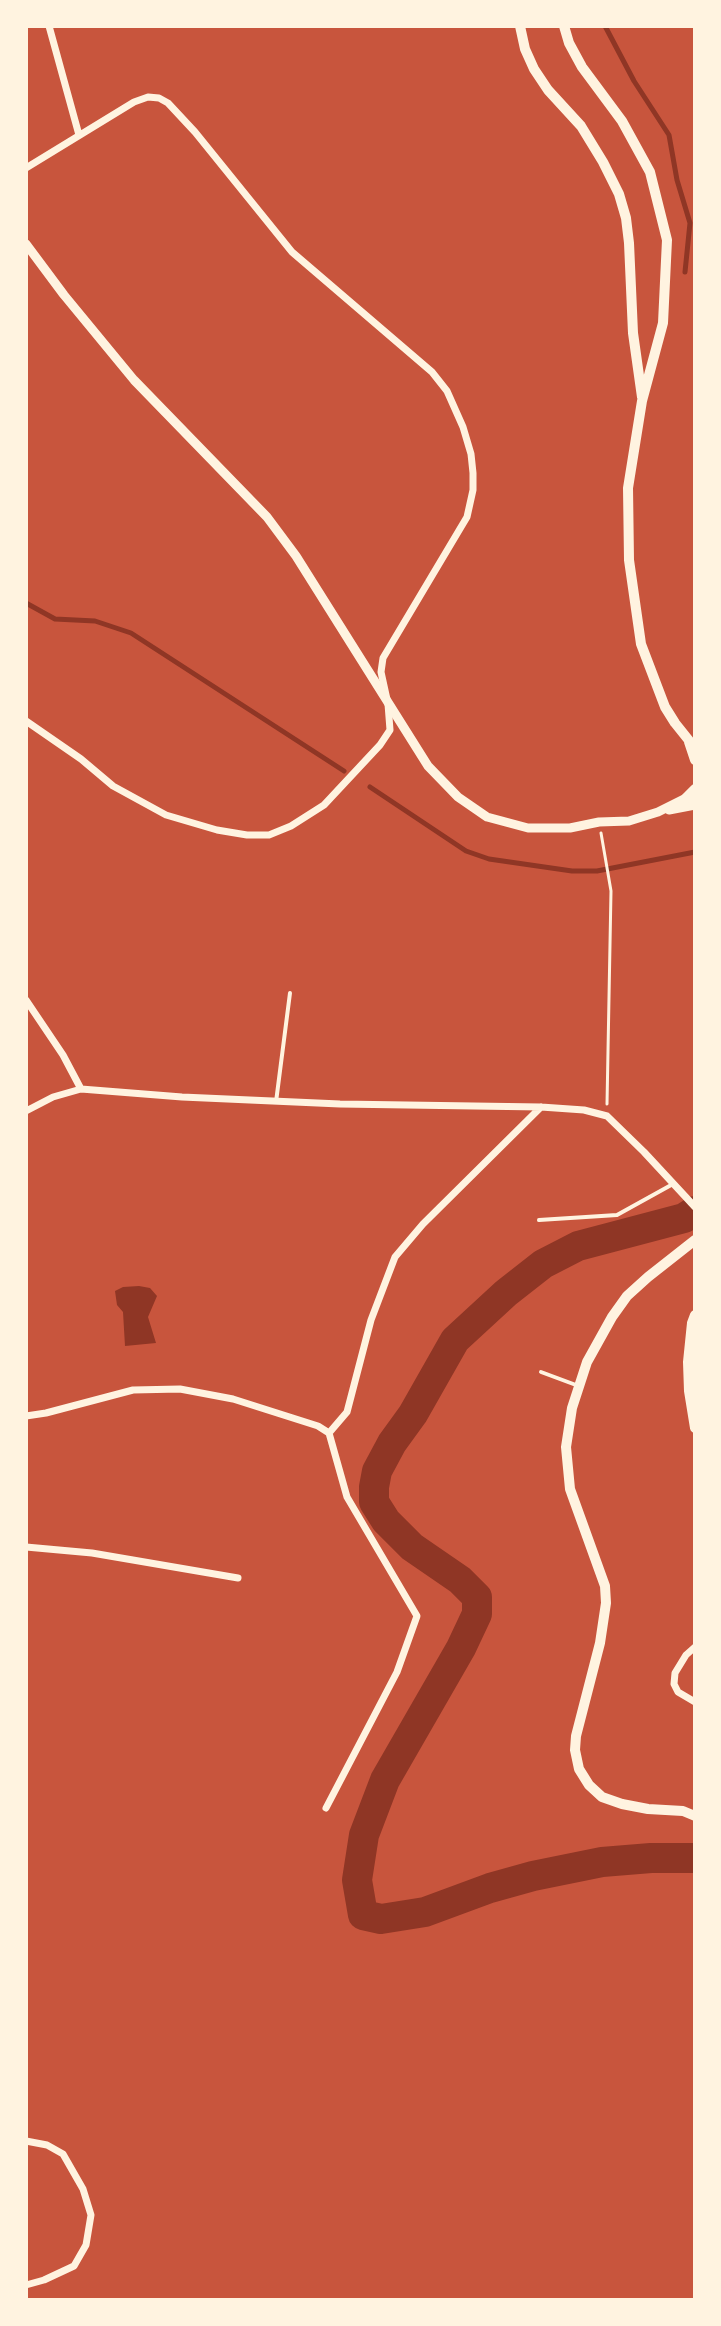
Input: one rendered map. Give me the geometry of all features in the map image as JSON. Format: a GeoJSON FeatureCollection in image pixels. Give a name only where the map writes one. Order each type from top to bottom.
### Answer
{"type":"FeatureCollection","features":[{"type":"Feature","properties":{"kind":"main road"},"geometry":{"type":"LineString","coordinates":[[520,26],[534,69],[548,90],[581,126],[619,194],[629,243],[633,333],[642,401]]}},
{"type":"Feature","properties":{"kind":"main road"},"geometry":{"type":"LineString","coordinates":[[564,26],[582,67],[622,121],[650,172],[667,240],[663,323],[642,401],[628,488],[629,560],[641,644],[665,707],[690,740],[695,760]]}},
{"type":"Feature","properties":{"kind":"main road"},"geometry":{"type":"LineString","coordinates":[[692,800],[695,789]]}},
{"type":"Feature","properties":{"kind":"main road"},"geometry":{"type":"LineString","coordinates":[[695,1240],[627,1296],[612,1317],[587,1362],[572,1408],[566,1447],[570,1489],[605,1586],[606,1603],[600,1643],[576,1736],[579,1769],[589,1785],[602,1797],[622,1804],[683,1811],[695,1816]]}},
{"type":"Feature","properties":{"kind":"main road"},"geometry":{"type":"LineString","coordinates":[[695,1315],[688,1362],[695,1428]]}},
{"type":"Feature","properties":{"kind":"street"},"geometry":{"type":"LineString","coordinates":[[49,26],[79,135]]}},
{"type":"Feature","properties":{"kind":"street"},"geometry":{"type":"LineString","coordinates":[[26,168],[134,102],[148,97],[168,103],[292,252],[419,359],[447,391],[471,454],[473,490],[467,517],[383,658],[381,672],[390,730],[380,745],[324,805],[291,826],[269,835],[247,835],[166,815],[113,786],[81,759],[26,721]]}},
{"type":"Feature","properties":{"kind":"street"},"geometry":{"type":"LineString","coordinates":[[26,244],[134,380],[267,517],[296,556],[428,766],[458,797],[487,817],[528,828],[570,828],[599,822],[629,821],[692,800]]}},
{"type":"Feature","properties":{"kind":"street"},"geometry":{"type":"LineString","coordinates":[[26,1000],[63,1055],[81,1089]]}},
{"type":"Feature","properties":{"kind":"street"},"geometry":{"type":"LineString","coordinates":[[26,1111],[53,1097],[81,1089],[276,1102],[584,1110],[607,1116],[692,1204]]}},
{"type":"Feature","properties":{"kind":"street"},"geometry":{"type":"LineString","coordinates":[[329,1433],[347,1412],[371,1320],[395,1257],[423,1224],[541,1107]]}},
{"type":"Feature","properties":{"kind":"street"},"geometry":{"type":"LineString","coordinates":[[26,1416],[133,1390],[180,1389],[233,1399],[318,1426],[329,1433],[347,1497],[417,1616],[397,1672],[326,1808]]}},
{"type":"Feature","properties":{"kind":"street"},"geometry":{"type":"LineString","coordinates":[[26,1547],[92,1553],[238,1578]]}},
{"type":"Feature","properties":{"kind":"street"},"geometry":{"type":"LineString","coordinates":[[695,1647],[675,1673],[674,1684],[678,1692],[695,1702]]}},
{"type":"Feature","properties":{"kind":"street"},"geometry":{"type":"LineString","coordinates":[[26,2141],[47,2145],[63,2154],[83,2189],[91,2215],[86,2245],[74,2266],[53,2277],[26,2285]]}},
{"type":"Feature","properties":{"kind":"lane"},"geometry":{"type":"LineString","coordinates":[[276,1102],[290,993]]}},
{"type":"Feature","properties":{"kind":"lane"},"geometry":{"type":"LineString","coordinates":[[539,1220],[617,1215],[673,1183]]}},
{"type":"Feature","properties":{"kind":"lane"},"geometry":{"type":"LineString","coordinates":[[541,1372],[579,1386]]}},
{"type":"Feature","properties":{"kind":"path"},"geometry":{"type":"LineString","coordinates":[[599,822],[611,891],[607,1116]]}},
{"type":"Feature","properties":{"kind":"shaded area"},"geometry":{"type":"Polygon","coordinates":[[[139,1286],[150,1288],[157,1296],[148,1317],[156,1343],[125,1346],[123,1312],[117,1305],[115,1291],[139,1286]]]}},
{"type":"Feature","properties":{"kind":"waterway"},"geometry":{"type":"LineString","coordinates":[[605,26],[634,81],[669,135],[677,180],[690,223],[685,272]]}},
{"type":"Feature","properties":{"kind":"waterway"},"geometry":{"type":"LineString","coordinates":[[26,603],[55,619],[95,621],[131,633],[344,771]]}},
{"type":"Feature","properties":{"kind":"waterway"},"geometry":{"type":"LineString","coordinates":[[370,787],[466,851],[489,859],[572,871],[597,871],[695,852]]}},
{"type":"Feature","properties":{"kind":"waterway"},"geometry":{"type":"LineString","coordinates":[[695,1211],[684,1218],[578,1246],[543,1264],[506,1293],[455,1340],[377,1471],[374,1502],[386,1521],[412,1547],[460,1580],[477,1597],[477,1614],[461,1648],[385,1780],[364,1835],[357,1880],[363,1915],[381,1919],[425,1912],[490,1888],[602,1862],[695,1858]]}}]}
